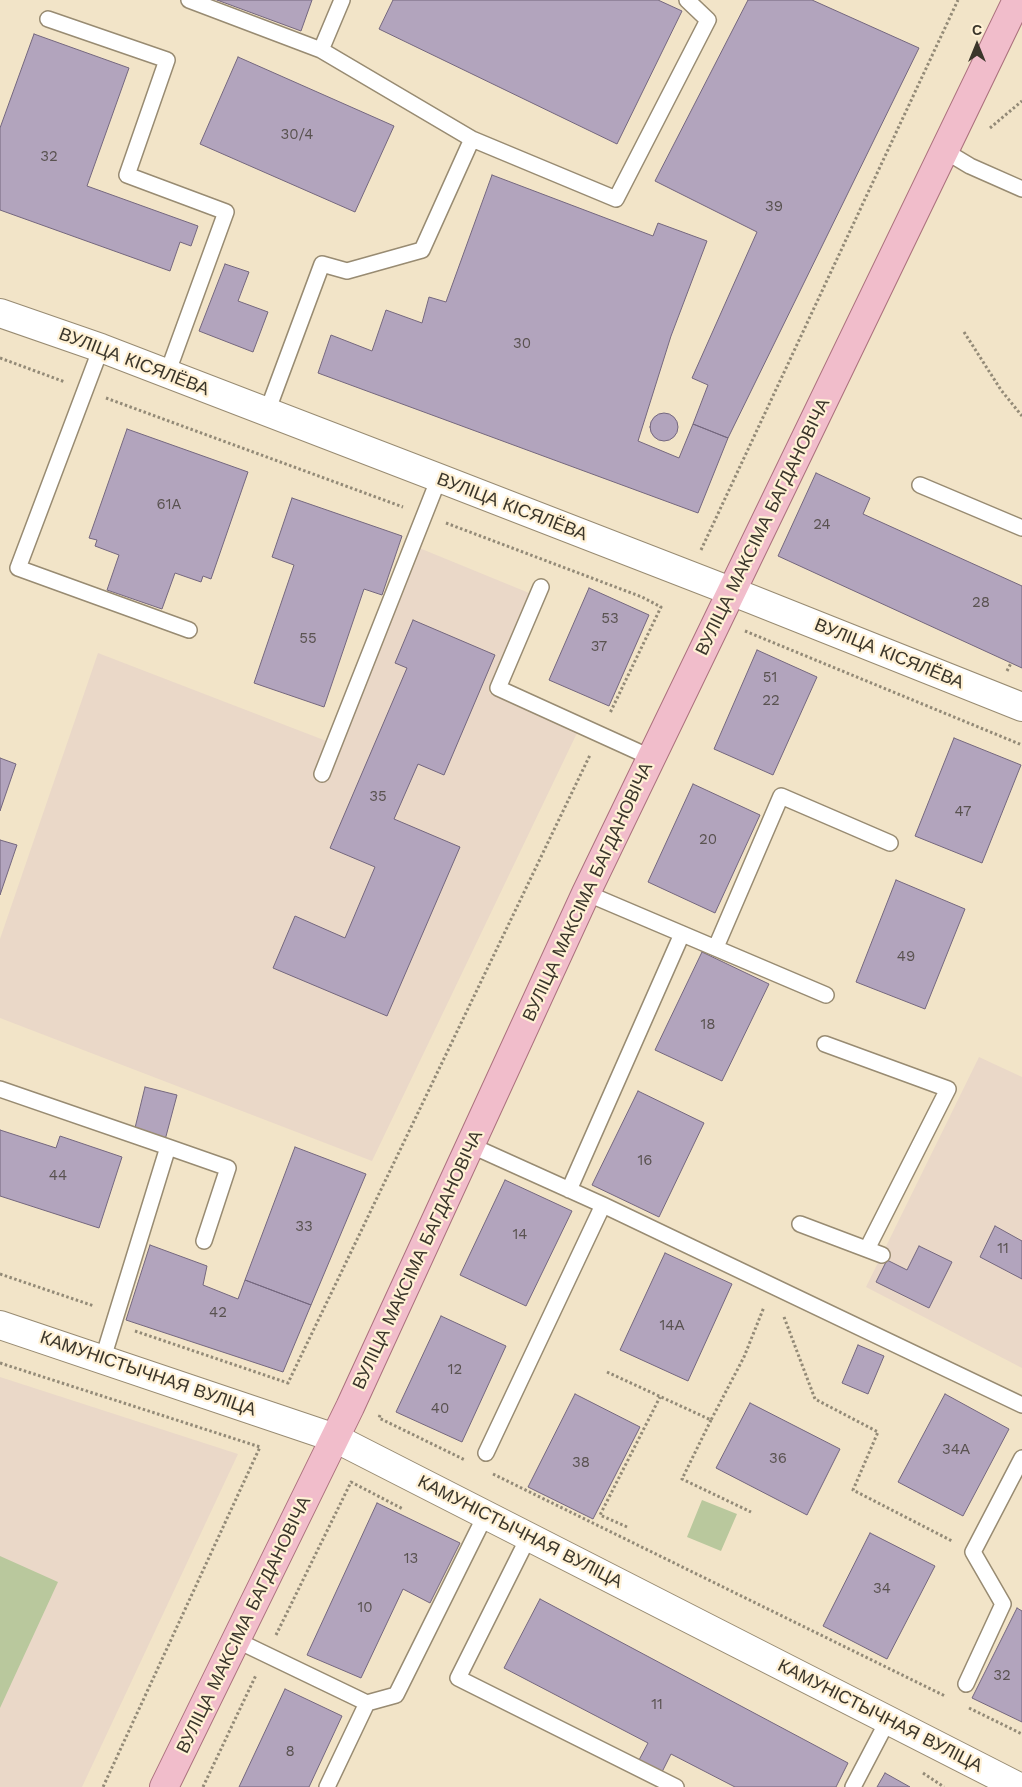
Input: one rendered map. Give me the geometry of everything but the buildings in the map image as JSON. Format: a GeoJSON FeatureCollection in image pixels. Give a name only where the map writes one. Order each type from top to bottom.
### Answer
{"type":"FeatureCollection","features":[{"type":"Feature","properties":{"kind":"main road","name":"ВУЛІЦА МАКСІМА БАГДАНОВІЧА"},"geometry":{"type":"LineString","coordinates":[[164,1787],[335,1438],[586,893],[946,152],[1017,0]]}},
{"type":"Feature","properties":{"kind":"street","name":"ВУЛІЦА КІСЯЛЁВА"},"geometry":{"type":"LineString","coordinates":[[0,313],[101,348],[439,478],[1022,707]]}},
{"type":"Feature","properties":{"kind":"street","name":"КАМУНІСТЫЧНАЯ ВУЛІЦА"},"geometry":{"type":"LineString","coordinates":[[0,1325],[335,1438],[1019,1787]]}},
{"type":"Feature","properties":{"kind":"lane"},"geometry":{"type":"LineString","coordinates":[[189,0],[321,50],[472,139],[616,199],[708,20],[687,0]]}},
{"type":"Feature","properties":{"kind":"lane"},"geometry":{"type":"LineString","coordinates":[[321,50],[342,0]]}},
{"type":"Feature","properties":{"kind":"lane"},"geometry":{"type":"LineString","coordinates":[[48,20],[167,60],[127,175],[226,212],[167,374]]}},
{"type":"Feature","properties":{"kind":"lane"},"geometry":{"type":"LineString","coordinates":[[267,412],[322,264],[347,272],[422,250],[472,139]]}},
{"type":"Feature","properties":{"kind":"lane"},"geometry":{"type":"LineString","coordinates":[[946,152],[970,166],[1022,189]]}},
{"type":"Feature","properties":{"kind":"lane"},"geometry":{"type":"LineString","coordinates":[[101,348],[18,568],[188,630]]}},
{"type":"Feature","properties":{"kind":"lane"},"geometry":{"type":"LineString","coordinates":[[322,774],[439,478]]}},
{"type":"Feature","properties":{"kind":"lane"},"geometry":{"type":"LineString","coordinates":[[920,485],[1022,528]]}},
{"type":"Feature","properties":{"kind":"lane"},"geometry":{"type":"LineString","coordinates":[[541,587],[498,688],[652,758]]}},
{"type":"Feature","properties":{"kind":"lane"},"geometry":{"type":"LineString","coordinates":[[716,947],[781,796],[890,843]]}},
{"type":"Feature","properties":{"kind":"lane"},"geometry":{"type":"LineString","coordinates":[[586,893],[826,995]]}},
{"type":"Feature","properties":{"kind":"lane"},"geometry":{"type":"LineString","coordinates":[[569,1190],[682,934]]}},
{"type":"Feature","properties":{"kind":"lane"},"geometry":{"type":"LineString","coordinates":[[825,1044],[948,1089],[867,1249]]}},
{"type":"Feature","properties":{"kind":"lane"},"geometry":{"type":"LineString","coordinates":[[0,1089],[228,1168],[204,1241]]}},
{"type":"Feature","properties":{"kind":"lane"},"geometry":{"type":"LineString","coordinates":[[470,1145],[603,1205],[1022,1405]]}},
{"type":"Feature","properties":{"kind":"lane"},"geometry":{"type":"LineString","coordinates":[[102,1358],[168,1147]]}},
{"type":"Feature","properties":{"kind":"lane"},"geometry":{"type":"LineString","coordinates":[[486,1453],[603,1205]]}},
{"type":"Feature","properties":{"kind":"lane"},"geometry":{"type":"LineString","coordinates":[[800,1224],[882,1255]]}},
{"type":"Feature","properties":{"kind":"lane"},"geometry":{"type":"LineString","coordinates":[[966,1684],[1003,1604],[973,1552],[1022,1458]]}},
{"type":"Feature","properties":{"kind":"lane"},"geometry":{"type":"LineString","coordinates":[[236,1640],[367,1703],[396,1695],[486,1514]]}},
{"type":"Feature","properties":{"kind":"lane"},"geometry":{"type":"LineString","coordinates":[[529,1536],[458,1678],[676,1787]]}},
{"type":"Feature","properties":{"kind":"lane"},"geometry":{"type":"LineString","coordinates":[[327,1787],[367,1703]]}},
{"type":"Feature","properties":{"kind":"lane"},"geometry":{"type":"LineString","coordinates":[[853,1787],[888,1720]]}},
{"type":"Feature","properties":{"kind":"path"},"geometry":{"type":"LineString","coordinates":[[701,550],[958,0]]}},
{"type":"Feature","properties":{"kind":"path"},"geometry":{"type":"LineString","coordinates":[[970,166],[989,128],[1022,100]]}},
{"type":"Feature","properties":{"kind":"path"},"geometry":{"type":"LineString","coordinates":[[964,332],[1001,390],[1022,416]]}},
{"type":"Feature","properties":{"kind":"path"},"geometry":{"type":"LineString","coordinates":[[0,358],[642,596],[661,607],[288,1383],[113,1324],[94,1305],[0,1274]]}},
{"type":"Feature","properties":{"kind":"path"},"geometry":{"type":"LineString","coordinates":[[738,629],[1022,745]]}},
{"type":"Feature","properties":{"kind":"path"},"geometry":{"type":"LineString","coordinates":[[751,1512],[682,1479],[744,1357],[773,1286]]}},
{"type":"Feature","properties":{"kind":"path"},"geometry":{"type":"LineString","coordinates":[[773,1286],[814,1399],[878,1432],[853,1490],[973,1552]]}},
{"type":"Feature","properties":{"kind":"path"},"geometry":{"type":"LineString","coordinates":[[0,1363],[260,1447],[103,1787]]}},
{"type":"Feature","properties":{"kind":"path"},"geometry":{"type":"LineString","coordinates":[[608,1372],[711,1420]]}},
{"type":"Feature","properties":{"kind":"path"},"geometry":{"type":"LineString","coordinates":[[626,1527],[600,1515],[660,1397]]}},
{"type":"Feature","properties":{"kind":"path"},"geometry":{"type":"LineString","coordinates":[[383,1409],[379,1418],[471,1463]]}},
{"type":"Feature","properties":{"kind":"path"},"geometry":{"type":"LineString","coordinates":[[488,1472],[950,1698]]}},
{"type":"Feature","properties":{"kind":"path"},"geometry":{"type":"LineString","coordinates":[[203,1787],[351,1482],[412,1513]]}},
{"type":"Feature","properties":{"kind":"path"},"geometry":{"type":"LineString","coordinates":[[966,1707],[1022,1734]]}},
{"type":"Feature","properties":{"kind":"path"},"geometry":{"type":"LineString","coordinates":[[919,1771],[944,1787]]}},
{"type":"Feature","properties":{"kind":"shaded area"},"geometry":{"type":"Polygon","coordinates":[[[407,543],[534,595],[489,693],[577,733],[372,1161],[0,1018],[0,939],[98,653],[329,742],[407,543]]]}},
{"type":"Feature","properties":{"kind":"shaded area"},"geometry":{"type":"Polygon","coordinates":[[[979,1057],[1022,1077],[1022,1368],[866,1287],[979,1057]]]}},
{"type":"Feature","properties":{"kind":"shaded area"},"geometry":{"type":"Polygon","coordinates":[[[0,1377],[238,1454],[82,1787],[0,1787],[0,1377]]]}},
{"type":"Feature","properties":{"kind":"green space"},"geometry":{"type":"Polygon","coordinates":[[[702,1500],[737,1514],[721,1551],[687,1537],[702,1500]]]}},
{"type":"Feature","properties":{"kind":"green space"},"geometry":{"type":"Polygon","coordinates":[[[0,1556],[58,1582],[0,1708],[0,1556]]]}}]}
